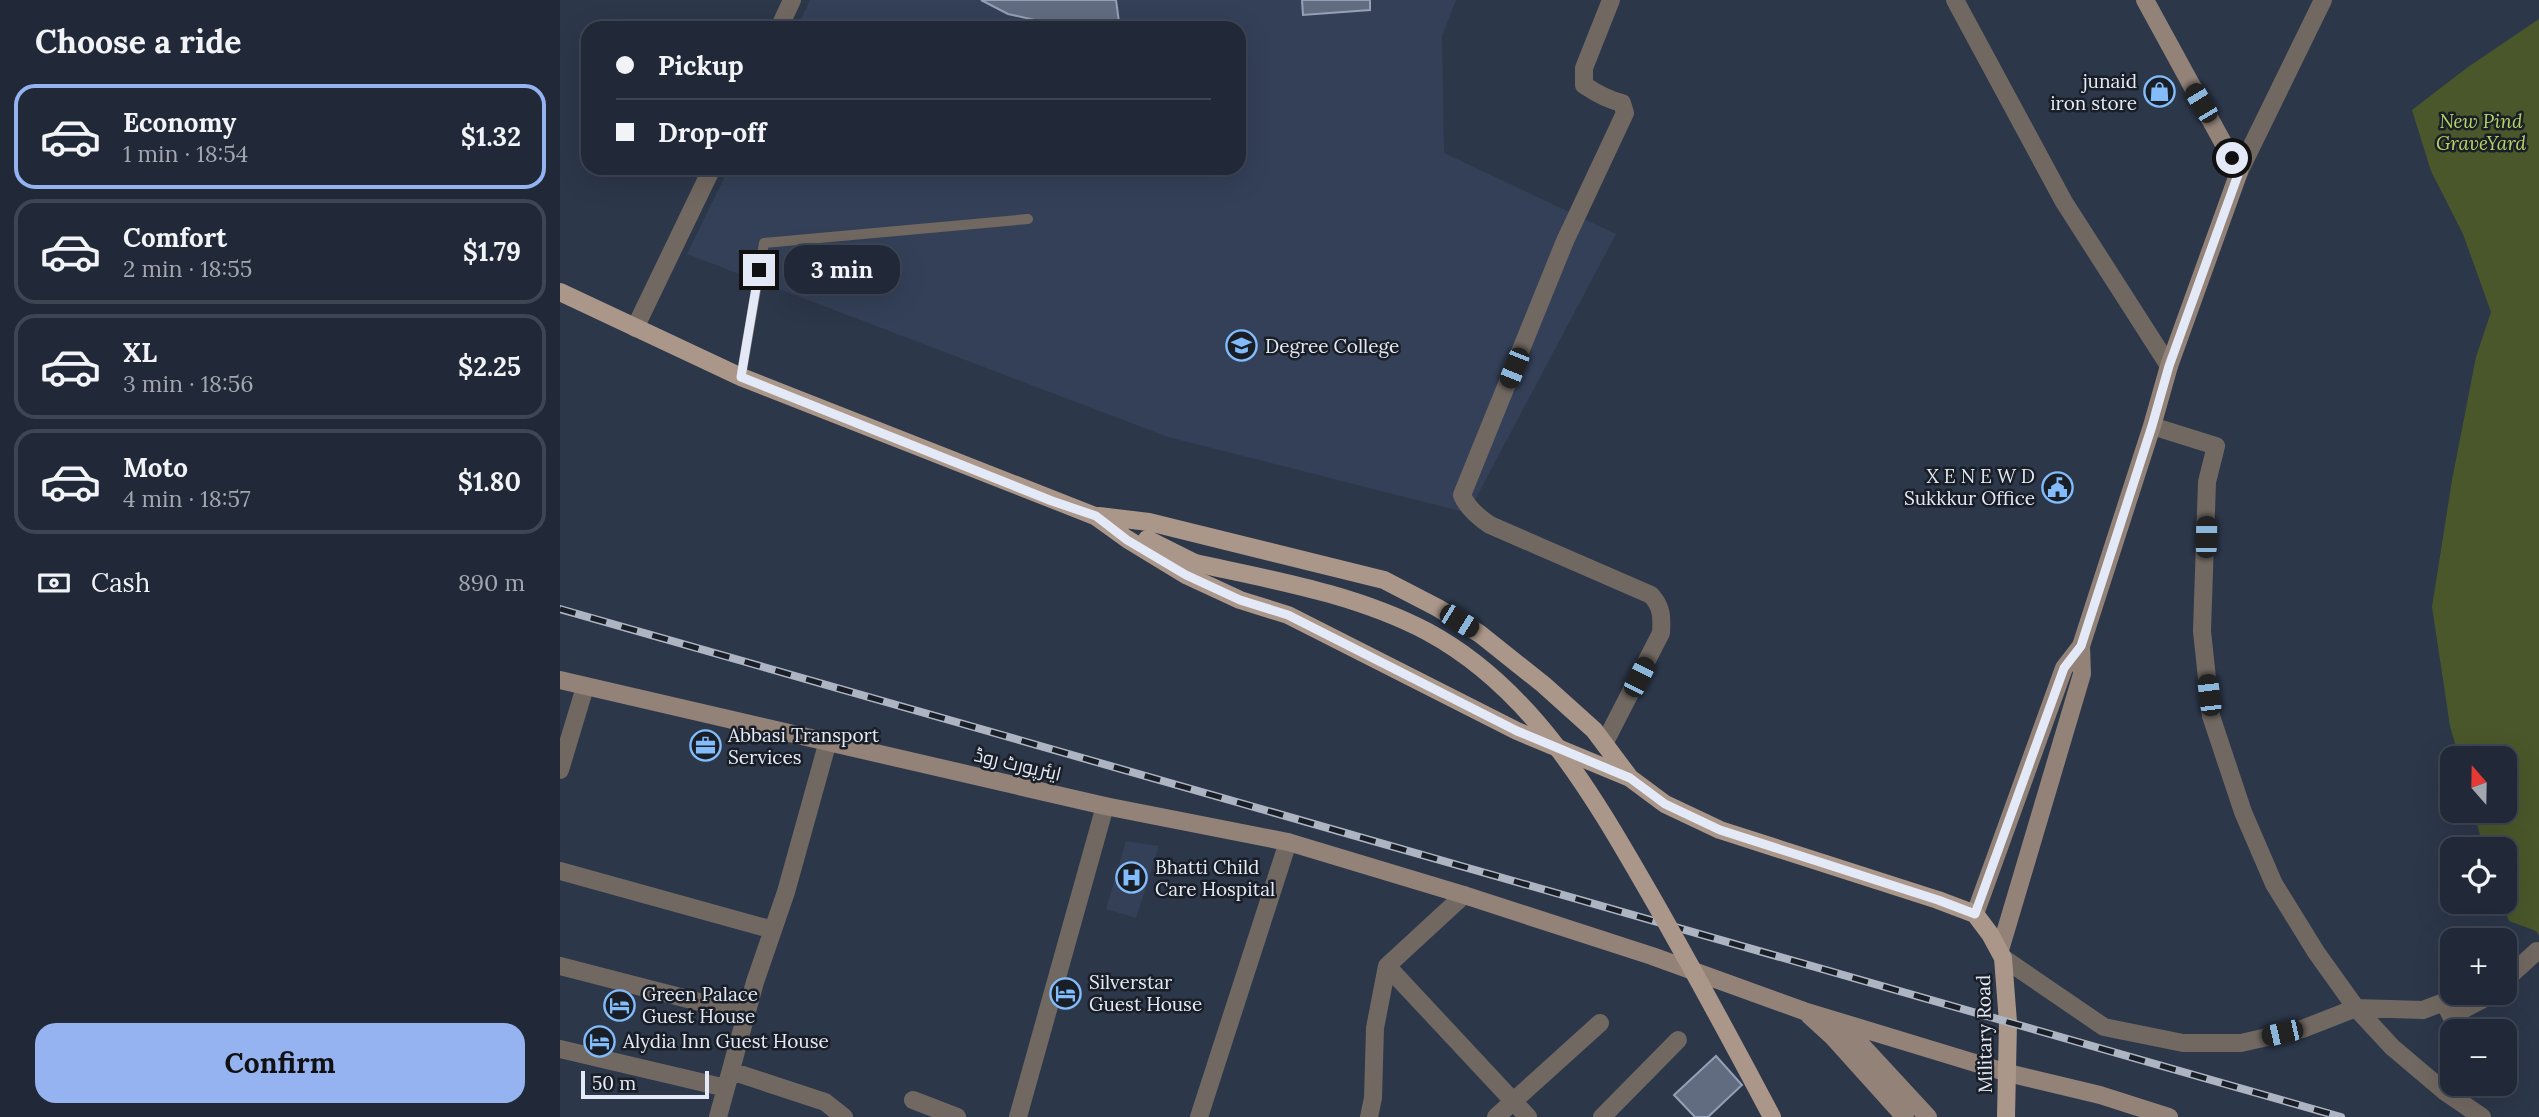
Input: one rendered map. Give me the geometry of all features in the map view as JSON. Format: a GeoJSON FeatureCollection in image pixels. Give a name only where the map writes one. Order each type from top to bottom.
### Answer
{"type":"FeatureCollection","features":[{"type":"Feature","properties":{"kind":"main road"},"geometry":{"type":"LineString","coordinates":[[1975,914],[2064,668],[2081,646],[2169,366],[2239,172],[2146,0]]}},
{"type":"Feature","properties":{"kind":"main road"},"geometry":{"type":"LineString","coordinates":[[560,292],[741,377],[1096,516],[1195,562],[1338,596],[1382,612],[1428,632],[1483,669],[1516,699],[1554,743],[1603,812],[1772,1117]]}},
{"type":"Feature","properties":{"kind":"main road"},"geometry":{"type":"LineString","coordinates":[[1096,516],[1149,522],[1384,580],[1480,634],[1544,685],[1605,742],[1630,778]]}},
{"type":"Feature","properties":{"kind":"main road"},"geometry":{"type":"LineString","coordinates":[[1096,516],[1127,540],[1186,575],[1240,600],[1288,615],[1517,731],[1630,778],[1665,804],[1720,830],[1975,914],[2001,954]]}},
{"type":"Feature","properties":{"kind":"main road"},"geometry":{"type":"LineString","coordinates":[[2001,954],[2082,674],[2081,646]]}},
{"type":"Feature","properties":{"kind":"main road","name":"ایئرپورٹ روڈ"},"geometry":{"type":"LineString","coordinates":[[560,680],[1105,806],[1287,842],[1464,895],[1651,956],[1804,1011],[2008,1073],[2100,1095],[2169,1117]]}},
{"type":"Feature","properties":{"kind":"main road","name":"Military Road"},"geometry":{"type":"LineString","coordinates":[[2001,954],[2008,1022],[2006,1117]]}},
{"type":"Feature","properties":{"kind":"main road"},"geometry":{"type":"LineString","coordinates":[[1804,1011],[1832,1036],[1905,1117]]}},
{"type":"Feature","properties":{"kind":"main road"},"geometry":{"type":"LineString","coordinates":[[1840,1021],[1928,1117]]}},
{"type":"Feature","properties":{"kind":"street"},"geometry":{"type":"LineString","coordinates":[[782,21],[792,0]]}},
{"type":"Feature","properties":{"kind":"street"},"geometry":{"type":"LineString","coordinates":[[1605,742],[1661,633],[1662,614],[1658,603],[1651,596],[1490,525],[1479,518],[1462,495],[1565,241],[1625,113],[1622,103],[1612,101],[1584,85],[1583,78],[1584,68],[1611,0]]}},
{"type":"Feature","properties":{"kind":"street"},"geometry":{"type":"LineString","coordinates":[[1955,0],[2064,202],[2169,366]]}},
{"type":"Feature","properties":{"kind":"street"},"geometry":{"type":"LineString","coordinates":[[2239,172],[2323,0]]}},
{"type":"Feature","properties":{"kind":"street"},"geometry":{"type":"LineString","coordinates":[[635,328],[709,175]]}},
{"type":"Feature","properties":{"kind":"street"},"geometry":{"type":"LineString","coordinates":[[2152,426],[2217,446],[2207,482],[2202,631],[2211,716],[2243,812],[2274,884],[2316,952],[2356,1008],[2392,1047],[2444,1091],[2482,1117]]}},
{"type":"Feature","properties":{"kind":"street"},"geometry":{"type":"LineString","coordinates":[[560,770],[585,687]]}},
{"type":"Feature","properties":{"kind":"street"},"geometry":{"type":"LineString","coordinates":[[718,1117],[828,741]]}},
{"type":"Feature","properties":{"kind":"street"},"geometry":{"type":"LineString","coordinates":[[1018,1117],[1105,806]]}},
{"type":"Feature","properties":{"kind":"street"},"geometry":{"type":"LineString","coordinates":[[1199,1117],[1287,842]]}},
{"type":"Feature","properties":{"kind":"street"},"geometry":{"type":"LineString","coordinates":[[560,871],[772,930]]}},
{"type":"Feature","properties":{"kind":"street"},"geometry":{"type":"LineString","coordinates":[[1369,1117],[1373,1098],[1375,1028],[1387,965],[1464,895]]}},
{"type":"Feature","properties":{"kind":"street"},"geometry":{"type":"LineString","coordinates":[[2517,969],[2537,951]]}},
{"type":"Feature","properties":{"kind":"street"},"geometry":{"type":"LineString","coordinates":[[2001,954],[2104,1027],[2183,1043],[2241,1042],[2302,1029],[2356,1008],[2423,1010],[2440,1004]]}},
{"type":"Feature","properties":{"kind":"street"},"geometry":{"type":"LineString","coordinates":[[1387,965],[1528,1117]]}},
{"type":"Feature","properties":{"kind":"street"},"geometry":{"type":"LineString","coordinates":[[560,966],[746,1014]]}},
{"type":"Feature","properties":{"kind":"street"},"geometry":{"type":"LineString","coordinates":[[2446,1005],[2451,1016],[2469,1005]]}},
{"type":"Feature","properties":{"kind":"street"},"geometry":{"type":"LineString","coordinates":[[1496,1117],[1600,1023]]}},
{"type":"Feature","properties":{"kind":"street"},"geometry":{"type":"LineString","coordinates":[[1602,1117],[1678,1040]]}},
{"type":"Feature","properties":{"kind":"street"},"geometry":{"type":"LineString","coordinates":[[560,1049],[728,1080],[825,1102],[844,1117]]}},
{"type":"Feature","properties":{"kind":"street"},"geometry":{"type":"LineString","coordinates":[[913,1100],[957,1117]]}},
{"type":"Feature","properties":{"kind":"lane"},"geometry":{"type":"LineString","coordinates":[[741,377],[764,243],[1028,219]]}},
{"type":"Feature","properties":{"kind":"shaded area","name":"Degree College"},"geometry":{"type":"Polygon","coordinates":[[[810,0],[1456,0],[1442,36],[1444,153],[1616,234],[1468,513],[1168,437],[687,254],[726,175],[1246,175],[1246,21],[800,21],[810,0]]]}},
{"type":"Feature","properties":{"kind":"shaded area","name":"Bhatti Child Care Hospital"},"geometry":{"type":"Polygon","coordinates":[[[1126,841],[1159,846],[1136,918],[1106,909],[1126,841]]]}},
{"type":"Feature","properties":{"kind":"green space","name":"New Pind GraveYard"},"geometry":{"type":"Polygon","coordinates":[[[2539,19],[2539,935],[2536,931],[2509,921],[2507,914],[2517,914],[2517,837],[2481,837],[2477,823],[2517,823],[2517,746],[2456,746],[2450,726],[2432,607],[2452,480],[2476,357],[2491,312],[2463,234],[2431,171],[2412,110],[2468,67],[2539,19]]]}},
{"type":"Feature","properties":{"kind":"building"},"geometry":{"type":"Polygon","coordinates":[[[981,0],[1116,0],[1119,21],[1039,21],[1008,14],[981,0]]]}},
{"type":"Feature","properties":{"kind":"building"},"geometry":{"type":"Polygon","coordinates":[[[1302,0],[1370,0],[1370,10],[1303,15],[1302,0]]]}},
{"type":"Feature","properties":{"kind":"building"},"geometry":{"type":"Polygon","coordinates":[[[1716,1056],[1742,1085],[1708,1117],[1695,1117],[1674,1095],[1716,1056]]]}},
{"type":"Feature","properties":{"kind":"railway"},"geometry":{"type":"LineString","coordinates":[[560,609],[2341,1117]]}},
{"type":"Feature","properties":{"kind":"place","name":"junaid iron store"},"geometry":{"type":"Point","coordinates":[2160,92]}},
{"type":"Feature","properties":{"kind":"place","name":"Degree College"},"geometry":{"type":"Point","coordinates":[1242,346]}},
{"type":"Feature","properties":{"kind":"place","name":"X E N E W D Sukkkur Office"},"geometry":{"type":"Point","coordinates":[2058,487]}},
{"type":"Feature","properties":{"kind":"place","name":"Abbasi Transport Services"},"geometry":{"type":"Point","coordinates":[705,746]}},
{"type":"Feature","properties":{"kind":"place","name":"Bhatti Child Care Hospital"},"geometry":{"type":"Point","coordinates":[1132,878]}},
{"type":"Feature","properties":{"kind":"place","name":"Silverstar Guest House"},"geometry":{"type":"Point","coordinates":[1066,993]}},
{"type":"Feature","properties":{"kind":"place","name":"Green Palace Guest House"},"geometry":{"type":"Point","coordinates":[619,1005]}},
{"type":"Feature","properties":{"kind":"place","name":"Alydia Inn Guest House"},"geometry":{"type":"Point","coordinates":[600,1041]}},
{"type":"Feature","properties":{"kind":"route"},"geometry":{"type":"LineString","coordinates":[[759,270],[741,377],[1096,516],[1127,540],[1186,575],[1240,600],[1288,615],[1517,731],[1630,778],[1665,804],[1720,830],[1975,914],[2064,668],[2081,646],[2169,366],[2239,172],[2232,158]]}}]}
